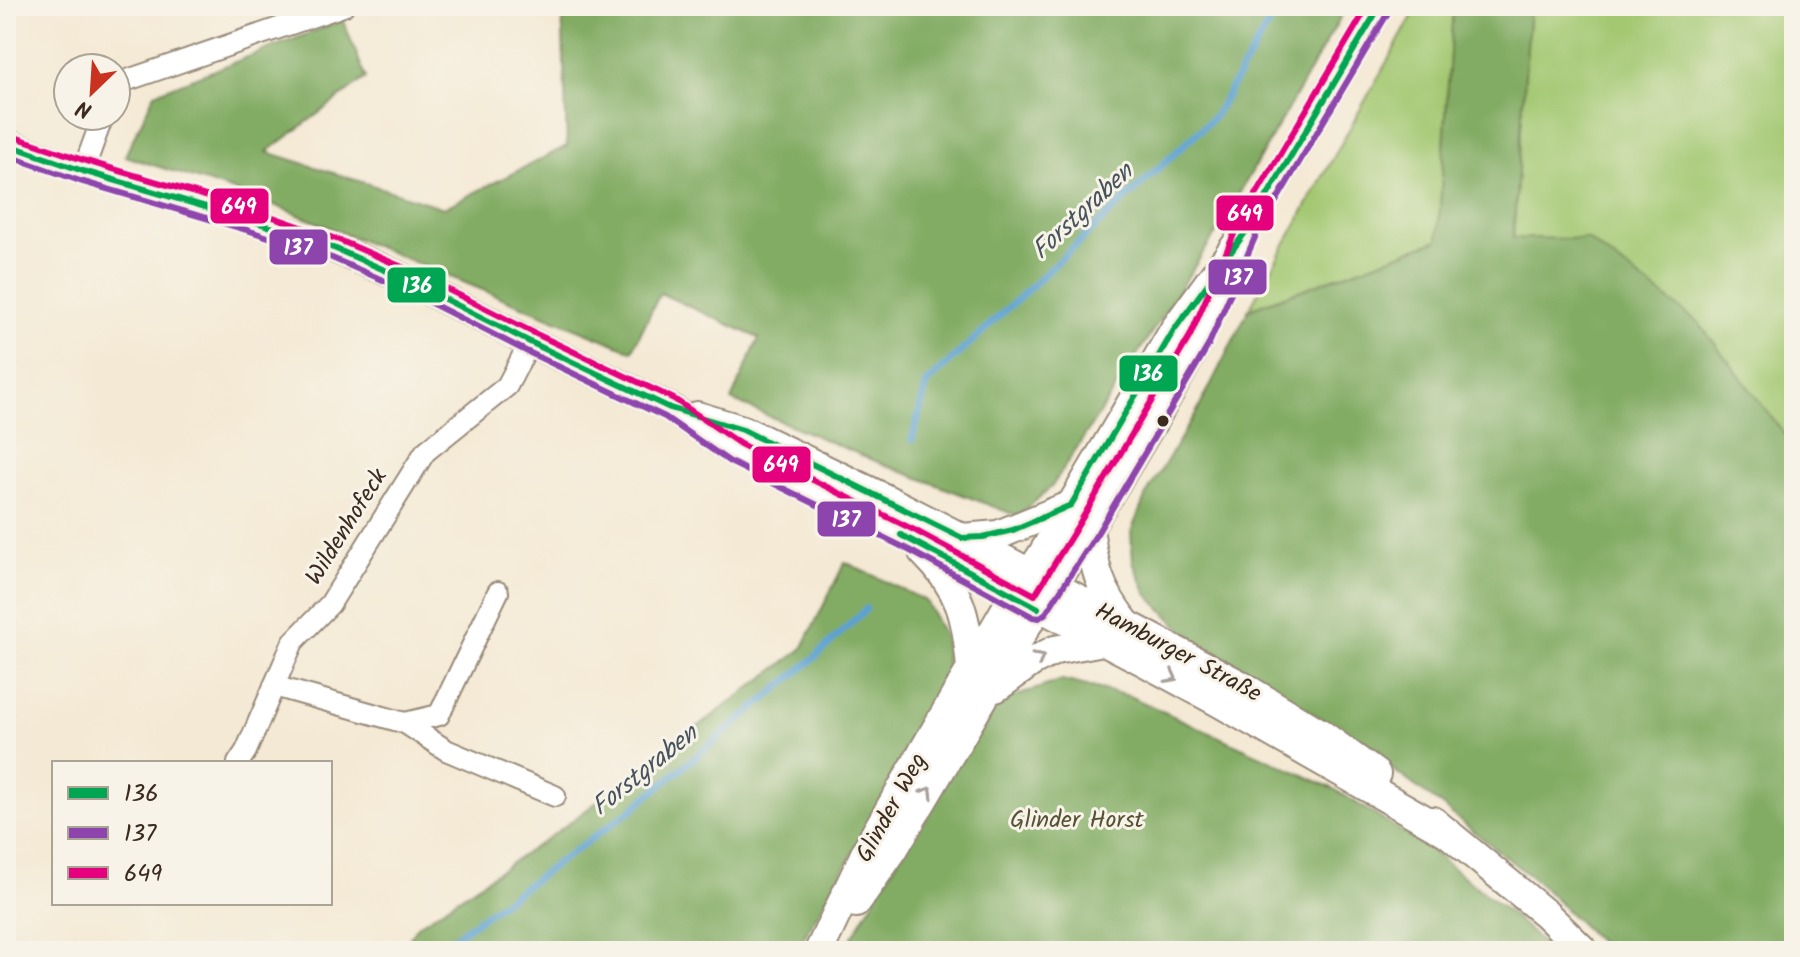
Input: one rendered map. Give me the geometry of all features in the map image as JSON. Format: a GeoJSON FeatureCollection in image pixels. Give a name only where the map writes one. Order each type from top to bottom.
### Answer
{"type":"FeatureCollection","features":[{"type":"Feature","properties":{"kind":"main road"},"geometry":{"type":"LineString","coordinates":[[821,951],[893,850],[985,697],[1071,505],[1174,330],[1247,230],[1380,6]]}},
{"type":"Feature","properties":{"kind":"main road","name":"Hamburger Straße"},"geometry":{"type":"LineString","coordinates":[[6,144],[336,249],[403,278],[670,408],[743,430],[962,538],[1103,641],[1220,703],[1448,833]]}},
{"type":"Feature","properties":{"kind":"main road"},"geometry":{"type":"LineString","coordinates":[[1034,591],[1089,527],[1199,341],[1247,230]]}},
{"type":"Feature","properties":{"kind":"main road","name":"Hamburger Straße"},"geometry":{"type":"LineString","coordinates":[[670,408],[735,453],[910,539],[1128,626],[1237,683],[1320,733],[1376,774],[1546,914],[1584,951]]}},
{"type":"Feature","properties":{"kind":"main road"},"geometry":{"type":"LineString","coordinates":[[962,538],[998,535],[1071,505]]}},
{"type":"Feature","properties":{"kind":"main road"},"geometry":{"type":"LineString","coordinates":[[1089,527],[1097,574],[1110,603],[1128,626]]}},
{"type":"Feature","properties":{"kind":"main road"},"geometry":{"type":"LineString","coordinates":[[910,539],[939,568],[957,596],[968,635],[971,669]]}},
{"type":"Feature","properties":{"kind":"main road","name":"Glinder Weg"},"geometry":{"type":"LineString","coordinates":[[821,951],[871,841],[971,669],[1034,591]]}},
{"type":"Feature","properties":{"kind":"main road"},"geometry":{"type":"LineString","coordinates":[[985,697],[1032,662],[1055,650],[1103,641]]}},
{"type":"Feature","properties":{"kind":"street"},"geometry":{"type":"LineString","coordinates":[[132,79],[343,6]]}},
{"type":"Feature","properties":{"kind":"street"},"geometry":{"type":"LineString","coordinates":[[83,171],[97,132]]}},
{"type":"Feature","properties":{"kind":"street","name":"Wildenhofeck"},"geometry":{"type":"LineString","coordinates":[[239,761],[293,642],[330,604],[425,452],[507,386],[530,342]]}},
{"type":"Feature","properties":{"kind":"street"},"geometry":{"type":"LineString","coordinates":[[405,723],[439,715],[498,592]]}},
{"type":"Feature","properties":{"kind":"street"},"geometry":{"type":"LineString","coordinates":[[274,686],[405,723],[446,750],[555,796]]}},
{"type":"Feature","properties":{"kind":"green space"},"geometry":{"type":"Polygon","coordinates":[[[562,6],[1347,6],[1220,227],[1052,486],[1018,516],[880,463],[731,400],[759,338],[660,293],[632,351],[262,200],[125,156],[155,93],[343,20],[366,78],[267,152],[444,208],[567,146],[562,6]]]}},
{"type":"Feature","properties":{"kind":"green space"},"geometry":{"type":"Polygon","coordinates":[[[1418,6],[1453,6],[1438,240],[1249,309],[1418,6]]]}},
{"type":"Feature","properties":{"kind":"green space"},"geometry":{"type":"Polygon","coordinates":[[[1453,6],[1530,6],[1513,238],[1587,239],[1698,322],[1794,446],[1794,951],[1608,951],[1541,885],[1437,802],[1336,728],[1193,638],[1147,594],[1133,562],[1131,532],[1146,495],[1199,408],[1249,309],[1438,240],[1453,6]]]}},
{"type":"Feature","properties":{"kind":"green space"},"geometry":{"type":"Polygon","coordinates":[[[1530,6],[1794,6],[1794,446],[1513,239],[1530,6]]]}},
{"type":"Feature","properties":{"kind":"green space"},"geometry":{"type":"Polygon","coordinates":[[[845,562],[926,601],[945,638],[948,690],[796,951],[403,951],[416,927],[554,834],[802,649],[845,562]]]}},
{"type":"Feature","properties":{"kind":"green space","name":"Glinder Horst"},"geometry":{"type":"Polygon","coordinates":[[[1062,680],[1129,696],[1334,789],[1429,849],[1512,915],[1551,951],[844,951],[988,706],[1062,680]]]}},
{"type":"Feature","properties":{"kind":"waterway","name":"Forstgraben"},"geometry":{"type":"LineString","coordinates":[[912,440],[927,383],[1214,117],[1279,6]]}},
{"type":"Feature","properties":{"kind":"waterway","name":"Forstgraben"},"geometry":{"type":"LineString","coordinates":[[439,951],[630,811],[811,661],[866,609]]}},
{"type":"Feature","properties":{"kind":"transit line","name":"649"},"geometry":{"type":"LineString","coordinates":[[9,135],[253,210],[339,240],[407,269],[674,399],[740,444],[914,530],[1035,595],[1190,336],[1238,225],[1368,6]]}},
{"type":"Feature","properties":{"kind":"transit line","name":"136"},"geometry":{"type":"LineString","coordinates":[[6,144],[336,249],[403,278],[670,408],[743,430],[962,538],[983,537],[1013,530],[1071,505],[1174,330],[1247,230],[1380,6]]}},
{"type":"Feature","properties":{"kind":"transit line","name":"137"},"geometry":{"type":"LineString","coordinates":[[6,155],[80,181],[332,258],[399,287],[665,417],[730,462],[1039,618],[1046,613],[1098,532],[1208,346],[1256,235],[1389,11]]}},
{"type":"Feature","properties":{"kind":"transit line","name":"136"},"geometry":{"type":"LineString","coordinates":[[901,535],[1038,608]]}}]}
